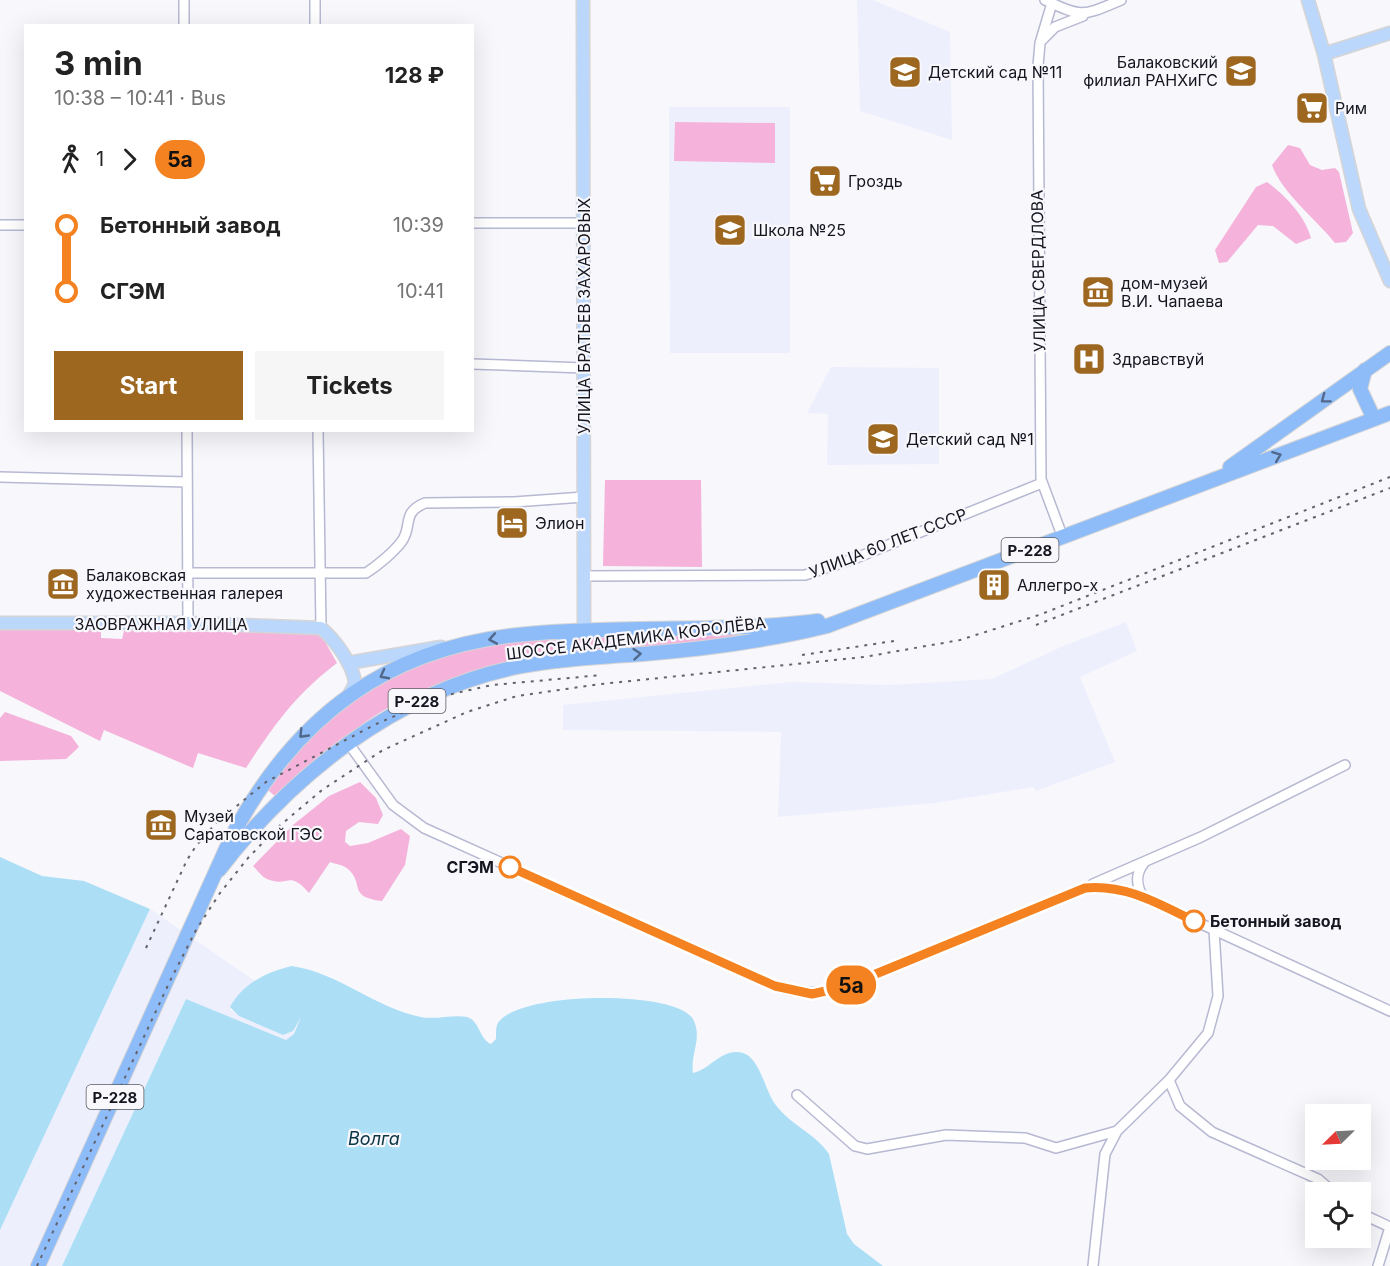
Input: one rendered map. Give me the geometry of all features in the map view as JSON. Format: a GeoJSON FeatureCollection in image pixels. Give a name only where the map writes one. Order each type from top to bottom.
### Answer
{"type":"FeatureCollection","features":[{"type":"Feature","properties":{"kind":"highway","name":"ШОССЕ АКАДЕМИКА КОРОЛЁВА"},"geometry":{"type":"LineString","coordinates":[[1202,483],[1259,449],[1390,353]]}},
{"type":"Feature","properties":{"kind":"highway"},"geometry":{"type":"LineString","coordinates":[[1365,370],[1360,389],[1374,419]]}},
{"type":"Feature","properties":{"kind":"highway","name":"ШОССЕ АКАДЕМИКА КОРОЛЁВА"},"geometry":{"type":"LineString","coordinates":[[219,870],[254,828],[349,744],[397,711],[443,690],[491,673],[558,661],[761,641],[827,626],[1390,413]]}},
{"type":"Feature","properties":{"kind":"highway","name":"ШОССЕ АКАДЕМИКА КОРОЛЁВА"},"geometry":{"type":"LineString","coordinates":[[219,870],[244,813],[306,730],[347,697],[405,664],[458,646],[497,638],[560,632],[760,626],[856,615]]}},
{"type":"Feature","properties":{"kind":"highway"},"geometry":{"type":"LineString","coordinates":[[558,661],[564,656],[568,646],[565,637],[560,632]]}},
{"type":"Feature","properties":{"kind":"highway"},"geometry":{"type":"LineString","coordinates":[[264,785],[268,799],[283,800]]}},
{"type":"Feature","properties":{"kind":"highway","name":"Р-228"},"geometry":{"type":"LineString","coordinates":[[38,1266],[219,870]]}},
{"type":"Feature","properties":{"kind":"main road","name":"УЛИЦА БРАТЬЕВ ЗАХАРОВЫХ"},"geometry":{"type":"LineString","coordinates":[[583,0],[584,632]]}},
{"type":"Feature","properties":{"kind":"main road"},"geometry":{"type":"LineString","coordinates":[[1308,0],[1324,54],[1359,210],[1390,281]]}},
{"type":"Feature","properties":{"kind":"main road"},"geometry":{"type":"LineString","coordinates":[[1324,54],[1390,33]]}},
{"type":"Feature","properties":{"kind":"main road","name":"ЗАОВРАЖНАЯ УЛИЦА"},"geometry":{"type":"LineString","coordinates":[[0,623],[188,623],[321,628]]}},
{"type":"Feature","properties":{"kind":"main road"},"geometry":{"type":"LineString","coordinates":[[321,628],[348,663],[356,684],[347,697]]}},
{"type":"Feature","properties":{"kind":"main road"},"geometry":{"type":"LineString","coordinates":[[348,663],[458,646]]}},
{"type":"Feature","properties":{"kind":"street"},"geometry":{"type":"LineString","coordinates":[[184,0],[184,24]]}},
{"type":"Feature","properties":{"kind":"street"},"geometry":{"type":"LineString","coordinates":[[315,0],[315,24]]}},
{"type":"Feature","properties":{"kind":"street"},"geometry":{"type":"LineString","coordinates":[[1040,43],[1055,27],[1121,0]]}},
{"type":"Feature","properties":{"kind":"street"},"geometry":{"type":"LineString","coordinates":[[1048,2],[1072,12],[1091,13]]}},
{"type":"Feature","properties":{"kind":"street","name":"УЛИЦА СВЕРДЛОВА"},"geometry":{"type":"LineString","coordinates":[[1048,2],[1040,43],[1037,192],[1042,483],[1063,538]]}},
{"type":"Feature","properties":{"kind":"street"},"geometry":{"type":"LineString","coordinates":[[474,223],[584,223]]}},
{"type":"Feature","properties":{"kind":"street"},"geometry":{"type":"LineString","coordinates":[[0,225],[24,225]]}},
{"type":"Feature","properties":{"kind":"street"},"geometry":{"type":"LineString","coordinates":[[474,364],[584,368]]}},
{"type":"Feature","properties":{"kind":"street"},"geometry":{"type":"LineString","coordinates":[[186,432],[188,623]]}},
{"type":"Feature","properties":{"kind":"street"},"geometry":{"type":"LineString","coordinates":[[318,432],[321,628]]}},
{"type":"Feature","properties":{"kind":"street"},"geometry":{"type":"LineString","coordinates":[[0,477],[187,482]]}},
{"type":"Feature","properties":{"kind":"street","name":"УЛИЦА 60 ЛЕТ СССР"},"geometry":{"type":"LineString","coordinates":[[584,576],[804,575],[856,558],[1042,483]]}},
{"type":"Feature","properties":{"kind":"street"},"geometry":{"type":"LineString","coordinates":[[188,573],[369,572],[402,541],[410,514],[415,508],[425,503],[514,502],[584,497]]}},
{"type":"Feature","properties":{"kind":"street"},"geometry":{"type":"LineString","coordinates":[[349,744],[393,805],[424,828],[767,983],[796,993],[822,994],[1085,888],[1345,765]]}},
{"type":"Feature","properties":{"kind":"street"},"geometry":{"type":"LineString","coordinates":[[1143,897],[1137,882],[1138,873],[1146,861]]}},
{"type":"Feature","properties":{"kind":"street"},"geometry":{"type":"LineString","coordinates":[[1085,888],[1113,887],[1143,897],[1390,1011]]}},
{"type":"Feature","properties":{"kind":"street"},"geometry":{"type":"LineString","coordinates":[[1093,1266],[1105,1154],[1117,1131],[1169,1080],[1208,1034],[1218,996],[1214,930]]}},
{"type":"Feature","properties":{"kind":"street"},"geometry":{"type":"LineString","coordinates":[[1169,1080],[1180,1106],[1212,1132],[1321,1182]]}},
{"type":"Feature","properties":{"kind":"street"},"geometry":{"type":"LineString","coordinates":[[797,1095],[855,1146],[867,1149],[946,1135],[1025,1138],[1056,1148],[1117,1131]]}},
{"type":"Feature","properties":{"kind":"street"},"geometry":{"type":"LineString","coordinates":[[1371,1218],[1390,1227],[1378,1266]]}},
{"type":"Feature","properties":{"kind":"shaded area","name":"Детский сад №11"},"geometry":{"type":"Polygon","coordinates":[[[857,0],[873,0],[950,32],[952,140],[860,111],[857,0]]]}},
{"type":"Feature","properties":{"kind":"shaded area","name":"Школа №25"},"geometry":{"type":"Polygon","coordinates":[[[669,107],[790,107],[790,353],[670,353],[669,107]]]}},
{"type":"Feature","properties":{"kind":"shaded area"},"geometry":{"type":"Polygon","coordinates":[[[675,122],[775,123],[775,163],[674,161],[675,122]]]}},
{"type":"Feature","properties":{"kind":"shaded area"},"geometry":{"type":"Polygon","coordinates":[[[1288,145],[1300,148],[1310,165],[1322,170],[1335,168],[1339,172],[1353,233],[1346,242],[1335,243],[1291,195],[1277,175],[1272,165],[1288,145]]]}},
{"type":"Feature","properties":{"kind":"shaded area"},"geometry":{"type":"Polygon","coordinates":[[[1267,182],[1294,207],[1311,238],[1296,244],[1273,226],[1258,225],[1227,262],[1219,263],[1215,250],[1256,187],[1267,182]]]}},
{"type":"Feature","properties":{"kind":"shaded area","name":"Детский сад №1"},"geometry":{"type":"Polygon","coordinates":[[[831,367],[939,368],[939,464],[827,465],[828,414],[807,413],[831,367]]]}},
{"type":"Feature","properties":{"kind":"shaded area"},"geometry":{"type":"Polygon","coordinates":[[[605,480],[701,480],[702,567],[603,566],[605,480]]]}},
{"type":"Feature","properties":{"kind":"shaded area"},"geometry":{"type":"Polygon","coordinates":[[[1126,622],[1137,651],[1080,677],[1115,762],[1036,791],[1033,787],[935,803],[778,817],[781,732],[563,730],[563,705],[791,682],[889,685],[992,679],[1061,647],[1126,622]]]}},
{"type":"Feature","properties":{"kind":"shaded area"},"geometry":{"type":"Polygon","coordinates":[[[0,628],[101,629],[101,638],[122,639],[124,631],[320,633],[337,663],[309,686],[287,711],[246,768],[198,753],[193,768],[104,730],[100,741],[0,691],[0,628]]]}},
{"type":"Feature","properties":{"kind":"shaded area"},"geometry":{"type":"Polygon","coordinates":[[[752,631],[752,639],[566,658],[573,636],[752,631]]]}},
{"type":"Feature","properties":{"kind":"shaded area"},"geometry":{"type":"Polygon","coordinates":[[[557,638],[564,647],[558,655],[482,670],[409,696],[364,723],[277,798],[268,790],[312,731],[368,687],[429,659],[509,640],[557,638]]]}},
{"type":"Feature","properties":{"kind":"shaded area"},"geometry":{"type":"Polygon","coordinates":[[[5,712],[71,736],[79,747],[66,759],[0,761],[0,718],[5,712]]]}},
{"type":"Feature","properties":{"kind":"shaded area"},"geometry":{"type":"Polygon","coordinates":[[[360,782],[376,798],[383,815],[378,824],[359,822],[346,831],[345,842],[350,846],[368,843],[401,829],[410,836],[405,865],[382,901],[371,899],[360,893],[356,880],[348,869],[330,862],[309,893],[292,880],[280,882],[267,879],[253,866],[293,825],[329,796],[360,782]]]}},
{"type":"Feature","properties":{"kind":"shaded area"},"geometry":{"type":"Polygon","coordinates":[[[150,909],[255,981],[245,988],[230,1007],[231,1011],[283,1035],[293,1031],[300,1017],[301,1019],[294,1034],[286,1040],[186,999],[62,1266],[0,1266],[0,1230],[150,909]]]}},
{"type":"Feature","properties":{"kind":"water"},"geometry":{"type":"Polygon","coordinates":[[[0,857],[42,876],[84,881],[150,909],[0,1230],[0,857]]]}},
{"type":"Feature","properties":{"kind":"water","name":"Волга"},"geometry":{"type":"Polygon","coordinates":[[[292,966],[326,976],[404,1013],[427,1018],[467,1017],[475,1022],[484,1038],[491,1044],[496,1039],[497,1025],[509,1014],[531,1006],[561,1000],[627,999],[657,1002],[680,1009],[693,1019],[696,1026],[697,1039],[693,1073],[729,1053],[743,1053],[754,1061],[775,1104],[788,1118],[817,1140],[829,1154],[847,1234],[854,1244],[883,1266],[62,1266],[186,999],[286,1040],[294,1034],[301,1017],[293,1031],[283,1035],[239,1016],[230,1007],[249,985],[292,966]]]}},
{"type":"Feature","properties":{"kind":"railway"},"geometry":{"type":"LineString","coordinates":[[37,1266],[170,981],[196,930],[220,893],[248,858],[277,828],[322,790],[383,750],[467,712],[517,696],[601,684],[864,657],[960,640],[1039,615],[1390,477]]}},
{"type":"Feature","properties":{"kind":"railway"},"geometry":{"type":"LineString","coordinates":[[1036,625],[1390,488]]}},
{"type":"Feature","properties":{"kind":"railway"},"geometry":{"type":"LineString","coordinates":[[802,655],[894,641]]}},
{"type":"Feature","properties":{"kind":"railway"},"geometry":{"type":"LineString","coordinates":[[146,948],[187,860],[196,846],[216,823],[266,782],[374,725],[439,697],[492,685],[602,675]]}},
{"type":"Feature","properties":{"kind":"bus line","name":"5а"},"geometry":{"type":"LineString","coordinates":[[510,867],[775,986],[796,993],[822,994],[844,987],[1085,888],[1099,886],[1126,890],[1194,921]]}},
{"type":"Feature","properties":{"kind":"place","name":"Балаковский филиал РАНХиГС"},"geometry":{"type":"Point","coordinates":[1241,71]}},
{"type":"Feature","properties":{"kind":"place","name":"Детский сад №11"},"geometry":{"type":"Point","coordinates":[905,72]}},
{"type":"Feature","properties":{"kind":"place","name":"Рим"},"geometry":{"type":"Point","coordinates":[1312,108]}},
{"type":"Feature","properties":{"kind":"place","name":"Гроздь"},"geometry":{"type":"Point","coordinates":[825,181]}},
{"type":"Feature","properties":{"kind":"place","name":"Школа №25"},"geometry":{"type":"Point","coordinates":[730,230]}},
{"type":"Feature","properties":{"kind":"place","name":"дом-музей В.И. Чапаева"},"geometry":{"type":"Point","coordinates":[1098,292]}},
{"type":"Feature","properties":{"kind":"place","name":"Здравствуй"},"geometry":{"type":"Point","coordinates":[1089,359]}},
{"type":"Feature","properties":{"kind":"place","name":"Детский сад №1"},"geometry":{"type":"Point","coordinates":[883,439]}},
{"type":"Feature","properties":{"kind":"place","name":"Элион"},"geometry":{"type":"Point","coordinates":[512,523]}},
{"type":"Feature","properties":{"kind":"place","name":"Балаковская художественная галерея"},"geometry":{"type":"Point","coordinates":[63,584]}},
{"type":"Feature","properties":{"kind":"place","name":"Аллегро-х"},"geometry":{"type":"Point","coordinates":[994,585]}},
{"type":"Feature","properties":{"kind":"place","name":"Музей Саратовской ГЭС"},"geometry":{"type":"Point","coordinates":[161,825]}},
{"type":"Feature","properties":{"kind":"place","name":"СГЭМ"},"geometry":{"type":"Point","coordinates":[510,867]}},
{"type":"Feature","properties":{"kind":"place","name":"Бетонный завод"},"geometry":{"type":"Point","coordinates":[1194,921]}}]}
